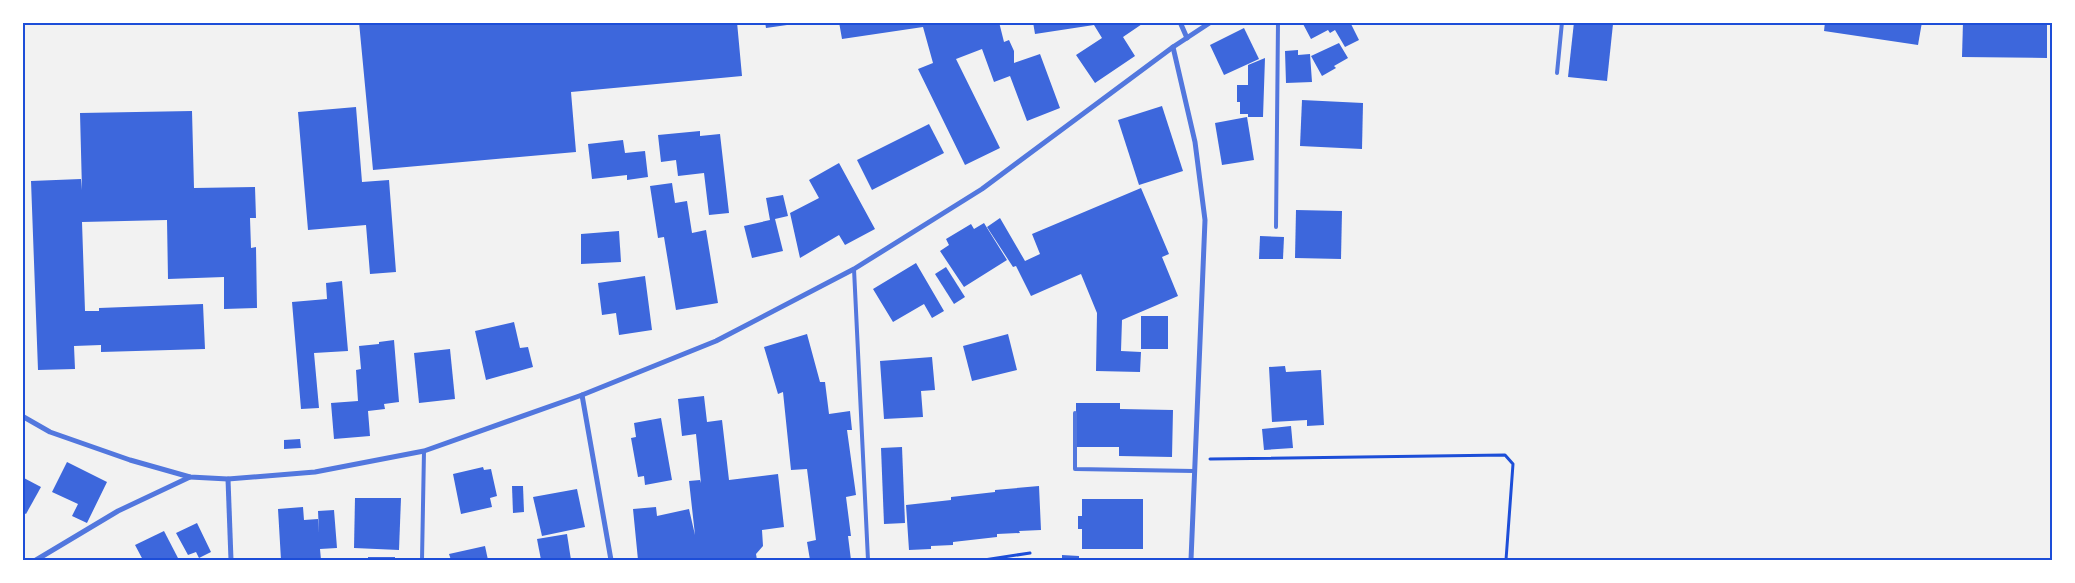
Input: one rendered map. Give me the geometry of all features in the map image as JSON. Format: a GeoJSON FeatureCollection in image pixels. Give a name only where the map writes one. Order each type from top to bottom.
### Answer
{"type":"FeatureCollection","features":[{"type":"Feature","properties":{"kind":"street"},"geometry":{"type":"LineString","coordinates":[[1180,22],[1188,38]]}},
{"type":"Feature","properties":{"kind":"street"},"geometry":{"type":"LineString","coordinates":[[22,416],[50,432],[130,460],[190,477],[228,478],[315,472],[424,451],[582,395],[716,341],[854,270],[982,189],[1211,22]]}},
{"type":"Feature","properties":{"kind":"street"},"geometry":{"type":"LineString","coordinates":[[1174,48],[1194,142],[1205,220],[1190,560]]}},
{"type":"Feature","properties":{"kind":"street"},"geometry":{"type":"LineString","coordinates":[[582,395],[611,560]]}},
{"type":"Feature","properties":{"kind":"street"},"geometry":{"type":"LineString","coordinates":[[36,560],[118,511],[190,477]]}},
{"type":"Feature","properties":{"kind":"street"},"geometry":{"type":"LineString","coordinates":[[228,478],[231,560]]}},
{"type":"Feature","properties":{"kind":"lane"},"geometry":{"type":"LineString","coordinates":[[1276,227],[1278,22]]}},
{"type":"Feature","properties":{"kind":"lane"},"geometry":{"type":"LineString","coordinates":[[1556,73],[1562,22]]}},
{"type":"Feature","properties":{"kind":"lane"},"geometry":{"type":"LineString","coordinates":[[854,270],[868,560]]}},
{"type":"Feature","properties":{"kind":"lane"},"geometry":{"type":"LineString","coordinates":[[1075,413],[1075,469],[1194,471]]}},
{"type":"Feature","properties":{"kind":"lane"},"geometry":{"type":"LineString","coordinates":[[422,560],[424,451]]}},
{"type":"Feature","properties":{"kind":"path"},"geometry":{"type":"LineString","coordinates":[[1194,460],[1505,455],[1513,464],[1506,560]]}},
{"type":"Feature","properties":{"kind":"path"},"geometry":{"type":"LineString","coordinates":[[984,560],[1030,552]]}},
{"type":"Feature","properties":{"kind":"building"},"geometry":{"type":"Polygon","coordinates":[[[359,22],[737,22],[742,76],[571,92],[576,152],[373,170],[359,22]]]}},
{"type":"Feature","properties":{"kind":"building"},"geometry":{"type":"Polygon","coordinates":[[[765,22],[794,22],[794,24],[766,28],[765,22]]]}},
{"type":"Feature","properties":{"kind":"building"},"geometry":{"type":"Polygon","coordinates":[[[839,22],[999,22],[1004,42],[1009,40],[1014,51],[1014,63],[1040,54],[1060,108],[1027,121],[1010,76],[994,82],[982,49],[956,59],[1000,148],[965,165],[918,69],[933,63],[923,27],[842,39],[839,22]]]}},
{"type":"Feature","properties":{"kind":"building"},"geometry":{"type":"Polygon","coordinates":[[[1033,22],[1145,22],[1123,37],[1135,56],[1095,83],[1076,55],[1102,38],[1094,25],[1035,34],[1033,22]]]}},
{"type":"Feature","properties":{"kind":"building"},"geometry":{"type":"Polygon","coordinates":[[[1302,22],[1350,22],[1359,40],[1345,47],[1335,30],[1330,33],[1328,30],[1311,39],[1302,22]]]}},
{"type":"Feature","properties":{"kind":"building"},"geometry":{"type":"Polygon","coordinates":[[[1574,22],[1613,24],[1607,81],[1568,77],[1574,22]]]}},
{"type":"Feature","properties":{"kind":"building"},"geometry":{"type":"Polygon","coordinates":[[[1825,22],[1922,22],[1918,45],[1824,31],[1825,22]]]}},
{"type":"Feature","properties":{"kind":"building"},"geometry":{"type":"Polygon","coordinates":[[[1963,22],[2047,22],[2047,58],[1962,57],[1963,22]]]}},
{"type":"Feature","properties":{"kind":"building"},"geometry":{"type":"Polygon","coordinates":[[[1244,28],[1259,59],[1224,75],[1210,45],[1244,28]]]}},
{"type":"Feature","properties":{"kind":"building"},"geometry":{"type":"Polygon","coordinates":[[[1339,43],[1348,58],[1322,76],[1311,56],[1339,43]]]}},
{"type":"Feature","properties":{"kind":"building"},"geometry":{"type":"Polygon","coordinates":[[[1298,50],[1298,55],[1310,54],[1312,82],[1286,83],[1285,51],[1298,50]]]}},
{"type":"Feature","properties":{"kind":"building"},"geometry":{"type":"Polygon","coordinates":[[[1265,58],[1263,117],[1248,117],[1248,114],[1240,114],[1240,102],[1237,102],[1237,85],[1248,85],[1248,65],[1265,58]]]}},
{"type":"Feature","properties":{"kind":"building"},"geometry":{"type":"Polygon","coordinates":[[[1302,100],[1363,103],[1362,149],[1300,146],[1302,100]]]}},
{"type":"Feature","properties":{"kind":"building"},"geometry":{"type":"Polygon","coordinates":[[[1162,106],[1183,171],[1139,185],[1118,120],[1162,106]]]}},
{"type":"Feature","properties":{"kind":"building"},"geometry":{"type":"Polygon","coordinates":[[[356,107],[362,182],[389,180],[396,272],[370,274],[366,225],[308,230],[298,112],[356,107]]]}},
{"type":"Feature","properties":{"kind":"building"},"geometry":{"type":"Polygon","coordinates":[[[192,111],[194,188],[255,187],[256,218],[250,218],[251,248],[256,247],[257,308],[224,309],[224,277],[168,279],[167,220],[82,222],[85,311],[99,311],[99,308],[203,304],[205,349],[101,352],[101,345],[74,346],[75,369],[38,370],[31,181],[81,179],[82,190],[80,113],[192,111]]]}},
{"type":"Feature","properties":{"kind":"building"},"geometry":{"type":"Polygon","coordinates":[[[1247,117],[1254,160],[1222,165],[1215,123],[1247,117]]]}},
{"type":"Feature","properties":{"kind":"building"},"geometry":{"type":"Polygon","coordinates":[[[929,124],[944,153],[872,190],[857,160],[929,124]]]}},
{"type":"Feature","properties":{"kind":"building"},"geometry":{"type":"Polygon","coordinates":[[[700,131],[700,136],[720,134],[729,213],[709,215],[704,173],[678,176],[676,160],[661,162],[658,135],[700,131]]]}},
{"type":"Feature","properties":{"kind":"building"},"geometry":{"type":"Polygon","coordinates":[[[623,140],[625,153],[645,151],[648,177],[627,180],[627,175],[592,179],[588,144],[623,140]]]}},
{"type":"Feature","properties":{"kind":"building"},"geometry":{"type":"Polygon","coordinates":[[[839,163],[875,229],[845,245],[839,235],[800,258],[790,213],[819,198],[809,180],[839,163]]]}},
{"type":"Feature","properties":{"kind":"building"},"geometry":{"type":"Polygon","coordinates":[[[672,183],[675,203],[687,201],[692,233],[706,230],[718,303],[676,310],[664,237],[658,238],[650,186],[672,183]]]}},
{"type":"Feature","properties":{"kind":"building"},"geometry":{"type":"Polygon","coordinates":[[[1141,188],[1169,254],[1162,257],[1178,296],[1122,320],[1121,351],[1141,352],[1140,372],[1096,371],[1097,313],[1081,274],[1031,296],[1016,266],[1013,267],[987,227],[1000,218],[1025,261],[1040,254],[1032,234],[1141,188]]]}},
{"type":"Feature","properties":{"kind":"building"},"geometry":{"type":"Polygon","coordinates":[[[783,195],[788,216],[775,219],[783,251],[752,258],[744,226],[770,220],[766,198],[783,195]]]}},
{"type":"Feature","properties":{"kind":"building"},"geometry":{"type":"Polygon","coordinates":[[[1296,210],[1342,211],[1341,259],[1295,258],[1296,210]]]}},
{"type":"Feature","properties":{"kind":"building"},"geometry":{"type":"Polygon","coordinates":[[[984,223],[1007,260],[964,287],[940,251],[949,245],[946,239],[971,224],[974,229],[984,223]]]}},
{"type":"Feature","properties":{"kind":"building"},"geometry":{"type":"Polygon","coordinates":[[[619,231],[621,262],[581,264],[581,234],[619,231]]]}},
{"type":"Feature","properties":{"kind":"building"},"geometry":{"type":"Polygon","coordinates":[[[1260,236],[1284,237],[1283,259],[1259,259],[1260,236]]]}},
{"type":"Feature","properties":{"kind":"building"},"geometry":{"type":"Polygon","coordinates":[[[916,263],[944,311],[932,318],[924,304],[893,322],[873,289],[916,263]]]}},
{"type":"Feature","properties":{"kind":"building"},"geometry":{"type":"Polygon","coordinates":[[[946,267],[965,297],[954,304],[935,274],[946,267]]]}},
{"type":"Feature","properties":{"kind":"building"},"geometry":{"type":"Polygon","coordinates":[[[645,276],[652,330],[619,335],[616,313],[602,315],[598,283],[645,276]]]}},
{"type":"Feature","properties":{"kind":"building"},"geometry":{"type":"Polygon","coordinates":[[[342,281],[348,351],[314,353],[319,408],[301,409],[292,302],[327,299],[326,283],[342,281]]]}},
{"type":"Feature","properties":{"kind":"building"},"geometry":{"type":"Polygon","coordinates":[[[1141,316],[1168,316],[1168,349],[1141,349],[1141,316]]]}},
{"type":"Feature","properties":{"kind":"building"},"geometry":{"type":"Polygon","coordinates":[[[514,322],[520,348],[528,347],[533,367],[486,380],[475,331],[514,322]]]}},
{"type":"Feature","properties":{"kind":"building"},"geometry":{"type":"Polygon","coordinates":[[[807,334],[820,382],[825,382],[829,414],[850,411],[852,430],[847,430],[856,495],[846,497],[851,536],[848,536],[851,560],[810,560],[807,542],[816,540],[807,469],[791,470],[783,392],[778,394],[764,347],[807,334]]]}},
{"type":"Feature","properties":{"kind":"building"},"geometry":{"type":"Polygon","coordinates":[[[1008,334],[1017,370],[972,381],[963,346],[1008,334]]]}},
{"type":"Feature","properties":{"kind":"building"},"geometry":{"type":"Polygon","coordinates":[[[394,340],[399,402],[384,404],[385,409],[368,411],[370,436],[334,439],[331,403],[358,401],[356,370],[361,369],[359,346],[394,340]]]}},
{"type":"Feature","properties":{"kind":"building"},"geometry":{"type":"Polygon","coordinates":[[[450,349],[455,399],[419,403],[414,353],[450,349]]]}},
{"type":"Feature","properties":{"kind":"building"},"geometry":{"type":"Polygon","coordinates":[[[932,357],[935,390],[921,391],[923,417],[884,419],[880,361],[932,357]]]}},
{"type":"Feature","properties":{"kind":"building"},"geometry":{"type":"Polygon","coordinates":[[[1285,366],[1286,372],[1321,370],[1324,425],[1307,426],[1307,420],[1272,422],[1269,367],[1285,366]]]}},
{"type":"Feature","properties":{"kind":"building"},"geometry":{"type":"Polygon","coordinates":[[[704,396],[707,422],[722,420],[729,480],[778,474],[784,527],[762,530],[763,546],[756,554],[757,560],[638,560],[633,509],[656,507],[657,516],[689,509],[695,535],[689,481],[700,480],[701,483],[696,434],[682,436],[678,399],[704,396]]]}},
{"type":"Feature","properties":{"kind":"building"},"geometry":{"type":"Polygon","coordinates":[[[1076,403],[1120,403],[1120,409],[1173,410],[1172,457],[1119,456],[1119,447],[1076,447],[1076,403]]]}},
{"type":"Feature","properties":{"kind":"building"},"geometry":{"type":"Polygon","coordinates":[[[661,418],[672,480],[645,485],[644,476],[638,477],[631,438],[636,437],[634,423],[661,418]]]}},
{"type":"Feature","properties":{"kind":"building"},"geometry":{"type":"Polygon","coordinates":[[[1291,426],[1293,448],[1264,450],[1262,429],[1291,426]]]}},
{"type":"Feature","properties":{"kind":"building"},"geometry":{"type":"Polygon","coordinates":[[[300,439],[301,448],[284,449],[284,440],[300,439]]]}},
{"type":"Feature","properties":{"kind":"building"},"geometry":{"type":"Polygon","coordinates":[[[902,447],[905,523],[884,524],[881,448],[902,447]]]}},
{"type":"Feature","properties":{"kind":"building"},"geometry":{"type":"Polygon","coordinates":[[[67,462],[107,482],[87,523],[72,516],[78,504],[52,492],[67,462]]]}},
{"type":"Feature","properties":{"kind":"building"},"geometry":{"type":"Polygon","coordinates":[[[483,467],[484,470],[491,469],[497,496],[490,498],[492,507],[461,514],[453,474],[483,467]]]}},
{"type":"Feature","properties":{"kind":"building"},"geometry":{"type":"Polygon","coordinates":[[[22,477],[41,487],[26,514],[22,512],[22,477]]]}},
{"type":"Feature","properties":{"kind":"building"},"geometry":{"type":"Polygon","coordinates":[[[512,486],[523,486],[524,512],[513,513],[512,486]]]}},
{"type":"Feature","properties":{"kind":"building"},"geometry":{"type":"Polygon","coordinates":[[[1039,486],[1041,530],[997,534],[997,537],[953,542],[953,545],[931,546],[931,549],[909,550],[906,505],[951,500],[951,497],[995,492],[995,490],[1039,486]]]}},
{"type":"Feature","properties":{"kind":"building"},"geometry":{"type":"Polygon","coordinates":[[[577,489],[585,527],[542,536],[533,497],[577,489]]]}},
{"type":"Feature","properties":{"kind":"building"},"geometry":{"type":"Polygon","coordinates":[[[355,498],[401,498],[399,550],[354,548],[355,498]]]}},
{"type":"Feature","properties":{"kind":"building"},"geometry":{"type":"Polygon","coordinates":[[[1082,499],[1143,499],[1143,549],[1082,549],[1082,529],[1078,529],[1078,516],[1082,516],[1082,499]]]}},
{"type":"Feature","properties":{"kind":"building"},"geometry":{"type":"Polygon","coordinates":[[[303,507],[304,520],[318,519],[319,533],[318,511],[334,510],[337,548],[320,549],[321,560],[281,560],[278,509],[303,507]]]}},
{"type":"Feature","properties":{"kind":"building"},"geometry":{"type":"Polygon","coordinates":[[[197,523],[211,552],[199,558],[196,552],[188,555],[176,533],[197,523]]]}},
{"type":"Feature","properties":{"kind":"building"},"geometry":{"type":"Polygon","coordinates":[[[164,531],[179,560],[143,560],[135,545],[164,531]]]}},
{"type":"Feature","properties":{"kind":"building"},"geometry":{"type":"Polygon","coordinates":[[[567,534],[571,560],[541,560],[537,539],[567,534]]]}},
{"type":"Feature","properties":{"kind":"building"},"geometry":{"type":"Polygon","coordinates":[[[485,546],[488,560],[451,560],[449,554],[485,546]]]}},
{"type":"Feature","properties":{"kind":"building"},"geometry":{"type":"Polygon","coordinates":[[[1062,555],[1079,556],[1079,560],[1062,560],[1062,555]]]}},
{"type":"Feature","properties":{"kind":"building"},"geometry":{"type":"Polygon","coordinates":[[[368,557],[395,557],[395,560],[368,560],[368,557]]]}}]}
